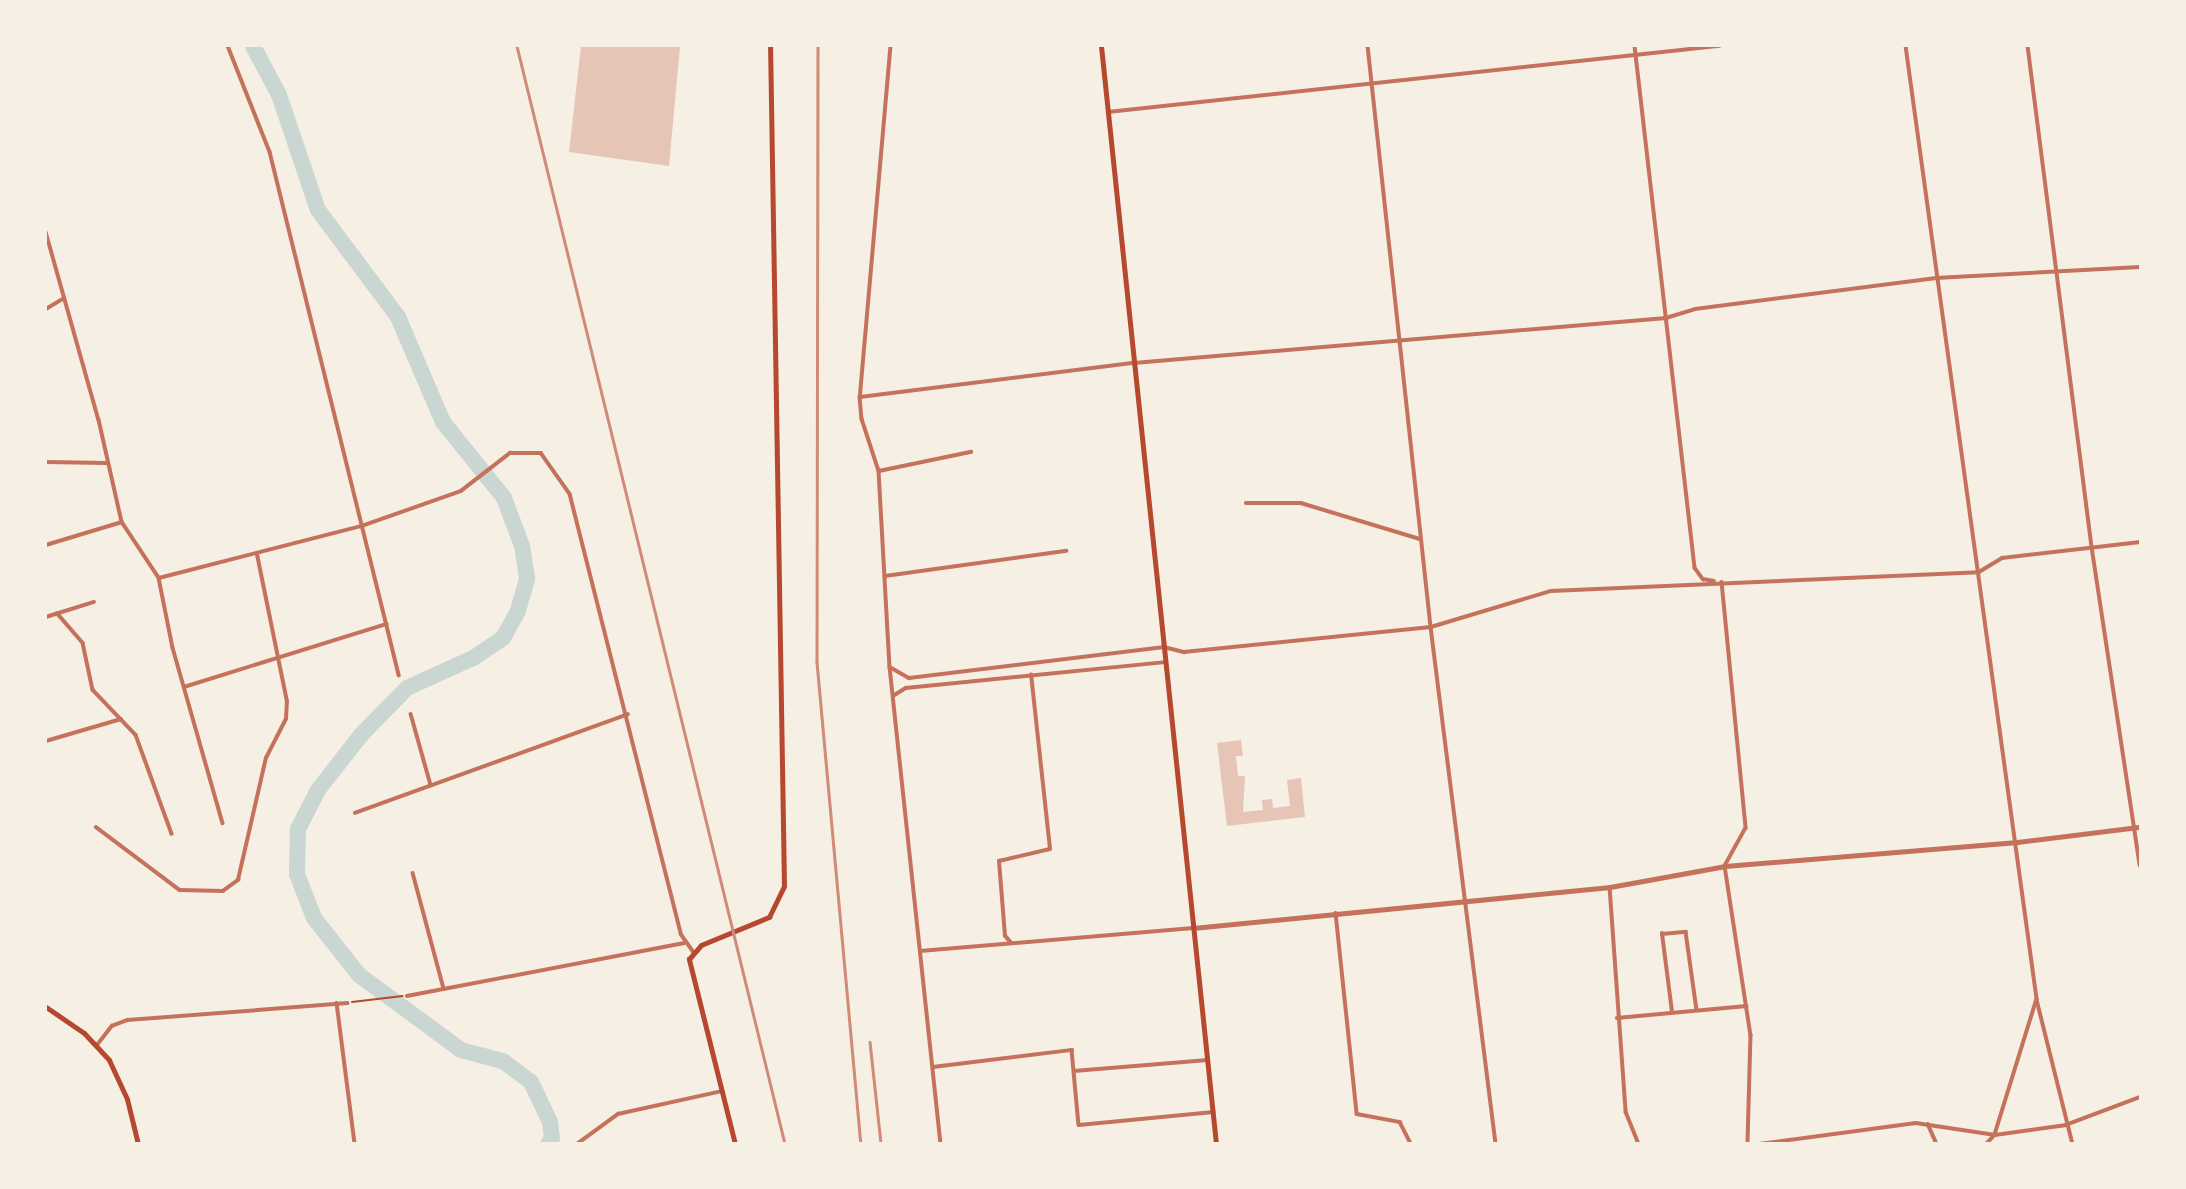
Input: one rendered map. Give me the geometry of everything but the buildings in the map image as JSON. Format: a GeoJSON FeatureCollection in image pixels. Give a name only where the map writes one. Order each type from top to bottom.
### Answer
{"type":"FeatureCollection","features":[{"type":"Feature","properties":{"kind":"main road"},"geometry":{"type":"LineString","coordinates":[[735,1143],[689,967],[693,951],[761,923],[779,905],[784,886],[770,46]]}},
{"type":"Feature","properties":{"kind":"main road"},"geometry":{"type":"LineString","coordinates":[[1101,46],[1216,1143]]}},
{"type":"Feature","properties":{"kind":"main road"},"geometry":{"type":"LineString","coordinates":[[46,1007],[97,1045],[118,1076],[138,1143]]}},
{"type":"Feature","properties":{"kind":"street"},"geometry":{"type":"LineString","coordinates":[[228,46],[270,152],[399,675]]}},
{"type":"Feature","properties":{"kind":"street"},"geometry":{"type":"LineString","coordinates":[[891,46],[860,397],[862,419],[879,471],[890,667],[941,1143]]}},
{"type":"Feature","properties":{"kind":"street"},"geometry":{"type":"LineString","coordinates":[[1368,46],[1431,627],[1496,1143]]}},
{"type":"Feature","properties":{"kind":"street"},"geometry":{"type":"LineString","coordinates":[[1635,46],[1695,568],[1703,579],[1723,583]]}},
{"type":"Feature","properties":{"kind":"street"},"geometry":{"type":"LineString","coordinates":[[1108,112],[1371,81],[1719,46]]}},
{"type":"Feature","properties":{"kind":"street"},"geometry":{"type":"LineString","coordinates":[[1906,46],[2037,999],[2066,1125],[2073,1143]]}},
{"type":"Feature","properties":{"kind":"street"},"geometry":{"type":"LineString","coordinates":[[2028,46],[2059,272],[2092,547],[2138,827],[2140,864]]}},
{"type":"Feature","properties":{"kind":"street"},"geometry":{"type":"LineString","coordinates":[[46,232],[99,420],[122,522],[159,579],[184,687],[223,823]]}},
{"type":"Feature","properties":{"kind":"street"},"geometry":{"type":"LineString","coordinates":[[860,397],[1134,363],[1666,318],[1695,309],[1936,278],[2140,267]]}},
{"type":"Feature","properties":{"kind":"street"},"geometry":{"type":"LineString","coordinates":[[46,309],[64,298]]}},
{"type":"Feature","properties":{"kind":"street"},"geometry":{"type":"LineString","coordinates":[[879,471],[971,452]]}},
{"type":"Feature","properties":{"kind":"street"},"geometry":{"type":"LineString","coordinates":[[159,579],[362,526],[461,491],[483,477],[510,453],[541,453],[570,494],[684,943],[693,951]]}},
{"type":"Feature","properties":{"kind":"street"},"geometry":{"type":"LineString","coordinates":[[46,463],[107,463]]}},
{"type":"Feature","properties":{"kind":"street"},"geometry":{"type":"LineString","coordinates":[[1246,503],[1301,503],[1421,539]]}},
{"type":"Feature","properties":{"kind":"street"},"geometry":{"type":"LineString","coordinates":[[46,545],[122,522]]}},
{"type":"Feature","properties":{"kind":"street"},"geometry":{"type":"LineString","coordinates":[[890,667],[909,678],[1164,648],[1184,652],[1431,627],[1551,591],[1723,583],[1779,584],[1854,575],[1979,572],[2002,558],[2140,542]]}},
{"type":"Feature","properties":{"kind":"street"},"geometry":{"type":"LineString","coordinates":[[885,576],[1066,551]]}},
{"type":"Feature","properties":{"kind":"street"},"geometry":{"type":"LineString","coordinates":[[96,827],[180,890],[223,891],[238,880],[266,758],[286,719],[287,702],[257,554]]}},
{"type":"Feature","properties":{"kind":"street"},"geometry":{"type":"LineString","coordinates":[[1723,583],[1746,828],[1725,866],[1751,1035],[1748,1143]]}},
{"type":"Feature","properties":{"kind":"street"},"geometry":{"type":"LineString","coordinates":[[46,617],[94,603]]}},
{"type":"Feature","properties":{"kind":"street"},"geometry":{"type":"LineString","coordinates":[[57,614],[83,643],[93,690],[121,718],[144,752],[172,834]]}},
{"type":"Feature","properties":{"kind":"street"},"geometry":{"type":"LineString","coordinates":[[184,687],[386,624]]}},
{"type":"Feature","properties":{"kind":"street"},"geometry":{"type":"LineString","coordinates":[[893,696],[906,688],[1165,662]]}},
{"type":"Feature","properties":{"kind":"street"},"geometry":{"type":"LineString","coordinates":[[1011,943],[1005,936],[999,861],[1050,849],[1031,675]]}},
{"type":"Feature","properties":{"kind":"street"},"geometry":{"type":"LineString","coordinates":[[411,714],[431,785]]}},
{"type":"Feature","properties":{"kind":"street"},"geometry":{"type":"LineString","coordinates":[[355,813],[628,714]]}},
{"type":"Feature","properties":{"kind":"street"},"geometry":{"type":"LineString","coordinates":[[46,741],[121,718]]}},
{"type":"Feature","properties":{"kind":"street"},"geometry":{"type":"LineString","coordinates":[[920,951],[1193,928],[1465,899],[1610,887],[1725,866],[2017,842],[2138,827]]}},
{"type":"Feature","properties":{"kind":"street"},"geometry":{"type":"LineString","coordinates":[[413,873],[444,989]]}},
{"type":"Feature","properties":{"kind":"street"},"geometry":{"type":"LineString","coordinates":[[1610,887],[1617,1018],[1626,1112],[1639,1143]]}},
{"type":"Feature","properties":{"kind":"street"},"geometry":{"type":"LineString","coordinates":[[1336,913],[1357,1114],[1400,1122],[1411,1143]]}},
{"type":"Feature","properties":{"kind":"street"},"geometry":{"type":"LineString","coordinates":[[1672,1012],[1662,934],[1686,932],[1697,1010]]}},
{"type":"Feature","properties":{"kind":"street"},"geometry":{"type":"LineString","coordinates":[[407,996],[684,943]]}},
{"type":"Feature","properties":{"kind":"street"},"geometry":{"type":"LineString","coordinates":[[1987,1143],[1995,1135],[2037,999]]}},
{"type":"Feature","properties":{"kind":"street"},"geometry":{"type":"LineString","coordinates":[[337,1003],[355,1143]]}},
{"type":"Feature","properties":{"kind":"street"},"geometry":{"type":"LineString","coordinates":[[97,1045],[112,1026],[128,1020],[347,1003]]}},
{"type":"Feature","properties":{"kind":"street"},"geometry":{"type":"LineString","coordinates":[[1617,1018],[1746,1006]]}},
{"type":"Feature","properties":{"kind":"street"},"geometry":{"type":"LineString","coordinates":[[933,1068],[1072,1050],[1079,1125],[1213,1112]]}},
{"type":"Feature","properties":{"kind":"street"},"geometry":{"type":"LineString","coordinates":[[1074,1071],[1208,1060]]}},
{"type":"Feature","properties":{"kind":"street"},"geometry":{"type":"LineString","coordinates":[[577,1143],[618,1114],[723,1091]]}},
{"type":"Feature","properties":{"kind":"street"},"geometry":{"type":"LineString","coordinates":[[1759,1143],[1928,1124],[1995,1135],[2066,1125],[2140,1097]]}},
{"type":"Feature","properties":{"kind":"street"},"geometry":{"type":"LineString","coordinates":[[1928,1124],[1937,1143]]}},
{"type":"Feature","properties":{"kind":"path"},"geometry":{"type":"LineString","coordinates":[[347,1003],[407,996]]}},
{"type":"Feature","properties":{"kind":"waterway"},"geometry":{"type":"LineString","coordinates":[[253,46],[279,95],[318,210],[398,317],[443,422],[504,498],[522,546],[527,579],[518,611],[503,638],[473,658],[407,688],[361,735],[318,790],[298,829],[297,874],[314,918],[359,975],[461,1050],[503,1061],[531,1082],[550,1122],[552,1138],[548,1144]]}},
{"type":"Feature","properties":{"kind":"railway"},"geometry":{"type":"LineString","coordinates":[[517,46],[785,1144]]}},
{"type":"Feature","properties":{"kind":"railway"},"geometry":{"type":"LineString","coordinates":[[818,46],[817,662],[861,1144]]}},
{"type":"Feature","properties":{"kind":"railway"},"geometry":{"type":"LineString","coordinates":[[870,1042],[881,1144]]}}]}
